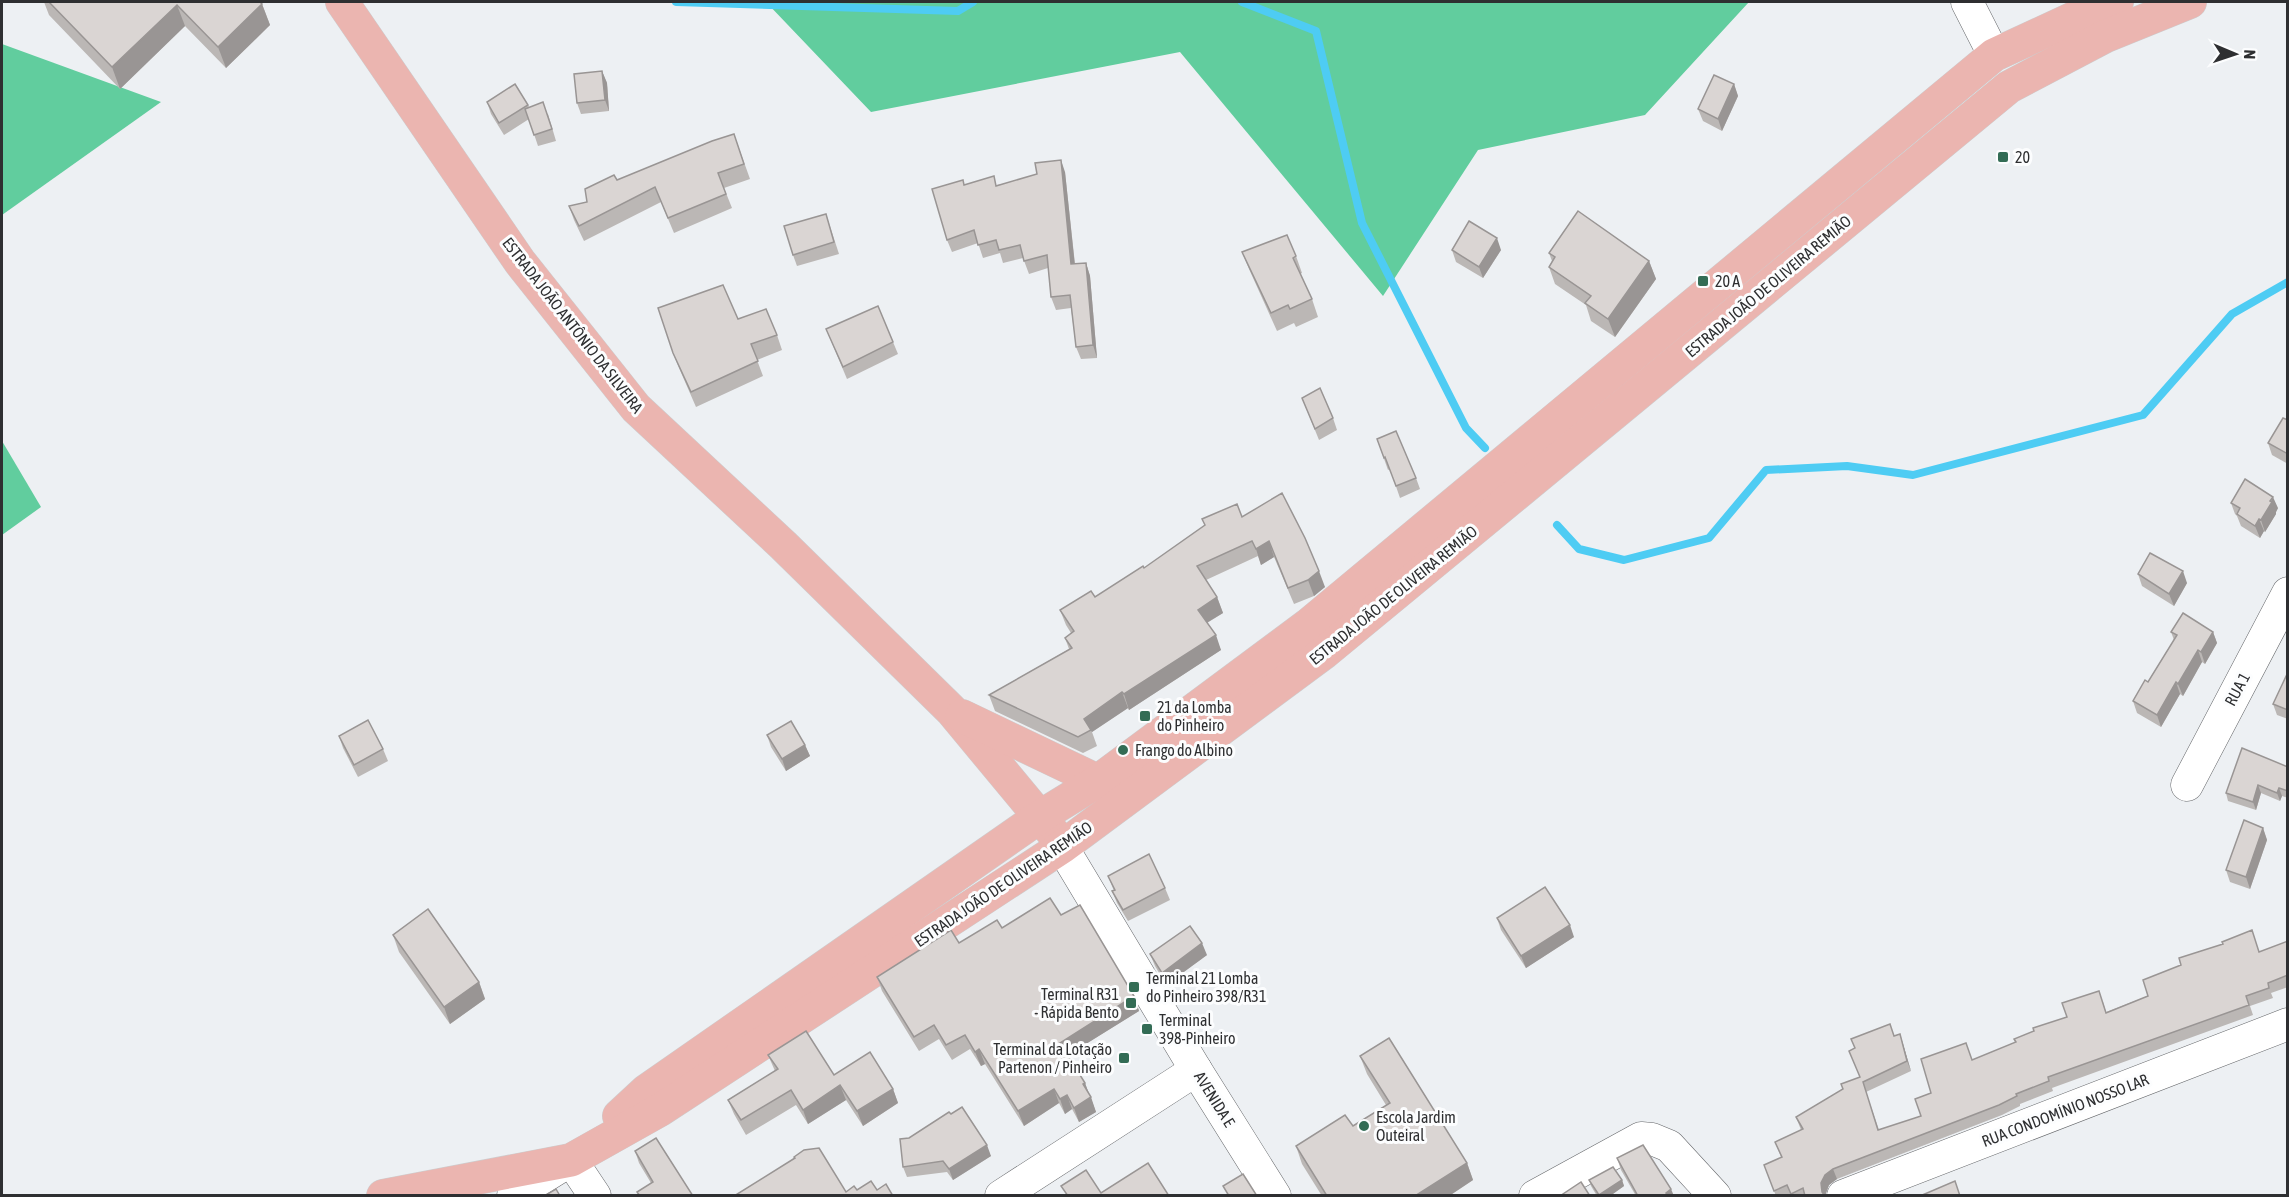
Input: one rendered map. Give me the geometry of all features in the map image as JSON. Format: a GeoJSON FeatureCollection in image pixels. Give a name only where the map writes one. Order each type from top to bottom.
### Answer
{"type":"FeatureCollection","features":[{"type":"Feature","properties":{"kind":"main road","name":"ESTRADA JOÃO ANTÔNIO DA SILVEIRA"},"geometry":{"type":"LineString","coordinates":[[342,2],[520,262],[636,408],[783,545],[951,711],[1041,816],[1062,847]]}},
{"type":"Feature","properties":{"kind":"main road","name":"ESTRADA JOÃO DE OLIVEIRA REMIÃO"},"geometry":{"type":"LineString","coordinates":[[571,1160],[646,1091],[1041,816],[1098,781],[1308,626],[1994,55],[2090,11],[2118,2]]}},
{"type":"Feature","properties":{"kind":"main road","name":"ESTRADA JOÃO DE OLIVEIRA REMIÃO"},"geometry":{"type":"LineString","coordinates":[[383,1196],[571,1160],[660,1110],[1062,847],[1325,652],[2009,87],[2106,36],[2190,2]]}},
{"type":"Feature","properties":{"kind":"main road","name":"ESTRADA JOÃO ANTÔNIO DA SILVEIRA"},"geometry":{"type":"LineString","coordinates":[[951,711],[1098,781]]}},
{"type":"Feature","properties":{"kind":"main road"},"geometry":{"type":"LineString","coordinates":[[1062,847],[1100,807],[1102,794],[1098,781]]}},
{"type":"Feature","properties":{"kind":"street"},"geometry":{"type":"LineString","coordinates":[[1966,2],[1994,55]]}},
{"type":"Feature","properties":{"kind":"street","name":"RUA 1"},"geometry":{"type":"LineString","coordinates":[[2187,785],[2288,593]]}},
{"type":"Feature","properties":{"kind":"street","name":"AVENIDA E"},"geometry":{"type":"LineString","coordinates":[[1062,847],[1275,1196]]}},
{"type":"Feature","properties":{"kind":"street","name":"RUA CONDOMÍNIO NOSSO LAR"},"geometry":{"type":"LineString","coordinates":[[1843,1196],[2288,1024]]}},
{"type":"Feature","properties":{"kind":"street"},"geometry":{"type":"LineString","coordinates":[[1001,1196],[1196,1070]]}},
{"type":"Feature","properties":{"kind":"street"},"geometry":{"type":"LineString","coordinates":[[1535,1196],[1641,1138],[1652,1139],[1670,1146],[1714,1196]]}},
{"type":"Feature","properties":{"kind":"street"},"geometry":{"type":"LineString","coordinates":[[513,1196],[571,1160],[595,1196]]}},
{"type":"Feature","properties":{"kind":"green space"},"geometry":{"type":"Polygon","coordinates":[[[766,2],[1749,2],[1645,115],[1478,150],[1383,296],[1180,52],[871,112],[766,2]]]}},
{"type":"Feature","properties":{"kind":"green space"},"geometry":{"type":"Polygon","coordinates":[[[2,44],[161,102],[2,215],[2,44]]]}},
{"type":"Feature","properties":{"kind":"green space"},"geometry":{"type":"Polygon","coordinates":[[[2,441],[41,507],[2,535],[2,441]]]}},
{"type":"Feature","properties":{"kind":"building"},"geometry":{"type":"Polygon","coordinates":[[[49,2],[260,2],[262,4],[218,47],[177,5],[112,67],[49,2]]]}},
{"type":"Feature","properties":{"kind":"building"},"geometry":{"type":"Polygon","coordinates":[[[602,71],[605,100],[577,103],[574,74],[602,71]]]}},
{"type":"Feature","properties":{"kind":"building"},"geometry":{"type":"Polygon","coordinates":[[[1714,75],[1734,84],[1718,119],[1698,109],[1714,75]]]}},
{"type":"Feature","properties":{"kind":"building"},"geometry":{"type":"Polygon","coordinates":[[[515,84],[528,105],[499,123],[487,102],[515,84]]]}},
{"type":"Feature","properties":{"kind":"building"},"geometry":{"type":"Polygon","coordinates":[[[543,102],[552,129],[534,135],[525,109],[543,102]]]}},
{"type":"Feature","properties":{"kind":"building"},"geometry":{"type":"Polygon","coordinates":[[[734,134],[744,164],[718,173],[726,194],[668,218],[655,187],[579,226],[569,206],[587,202],[585,189],[614,175],[617,180],[734,134]]]}},
{"type":"Feature","properties":{"kind":"building"},"geometry":{"type":"Polygon","coordinates":[[[1061,160],[1071,264],[1086,263],[1093,345],[1076,347],[1070,295],[1051,297],[1047,255],[1024,261],[1020,245],[999,250],[996,240],[978,245],[974,230],[947,240],[932,189],[963,180],[964,185],[994,176],[996,186],[1037,174],[1035,163],[1061,160]]]}},
{"type":"Feature","properties":{"kind":"building"},"geometry":{"type":"Polygon","coordinates":[[[1578,211],[1649,261],[1608,319],[1585,303],[1591,296],[1549,267],[1555,257],[1549,253],[1578,211]]]}},
{"type":"Feature","properties":{"kind":"building"},"geometry":{"type":"Polygon","coordinates":[[[826,214],[834,242],[793,255],[784,226],[826,214]]]}},
{"type":"Feature","properties":{"kind":"building"},"geometry":{"type":"Polygon","coordinates":[[[1469,221],[1497,238],[1479,267],[1452,250],[1469,221]]]}},
{"type":"Feature","properties":{"kind":"building"},"geometry":{"type":"Polygon","coordinates":[[[1287,235],[1296,256],[1293,258],[1312,299],[1290,309],[1288,305],[1271,313],[1242,252],[1287,235]]]}},
{"type":"Feature","properties":{"kind":"building"},"geometry":{"type":"Polygon","coordinates":[[[723,285],[738,319],[766,309],[777,335],[751,344],[758,361],[691,392],[673,353],[658,308],[723,285]]]}},
{"type":"Feature","properties":{"kind":"building"},"geometry":{"type":"Polygon","coordinates":[[[878,306],[893,342],[843,367],[826,329],[878,306]]]}},
{"type":"Feature","properties":{"kind":"building"},"geometry":{"type":"Polygon","coordinates":[[[1320,388],[1333,418],[1315,429],[1302,398],[1320,388]]]}},
{"type":"Feature","properties":{"kind":"building"},"geometry":{"type":"Polygon","coordinates":[[[2283,418],[2288,420],[2288,454],[2268,443],[2283,418]]]}},
{"type":"Feature","properties":{"kind":"building"},"geometry":{"type":"Polygon","coordinates":[[[1396,431],[1416,478],[1396,486],[1377,439],[1396,431]]]}},
{"type":"Feature","properties":{"kind":"building"},"geometry":{"type":"Polygon","coordinates":[[[2245,479],[2273,497],[2261,520],[2259,519],[2255,526],[2237,514],[2240,508],[2231,503],[2245,479]]]}},
{"type":"Feature","properties":{"kind":"building"},"geometry":{"type":"Polygon","coordinates":[[[1282,493],[1319,571],[1308,580],[1288,588],[1269,541],[1256,549],[1252,541],[1197,566],[1217,597],[1198,610],[1216,635],[1124,694],[1122,692],[1084,719],[1091,730],[1078,737],[989,695],[1072,648],[1065,638],[1074,631],[1060,610],[1091,591],[1095,597],[1143,566],[1144,568],[1205,525],[1202,519],[1237,504],[1242,517],[1282,493]]]}},
{"type":"Feature","properties":{"kind":"building"},"geometry":{"type":"Polygon","coordinates":[[[2150,553],[2183,571],[2169,594],[2138,574],[2150,553]]]}},
{"type":"Feature","properties":{"kind":"building"},"geometry":{"type":"Polygon","coordinates":[[[2183,613],[2213,632],[2201,652],[2198,650],[2178,684],[2176,682],[2157,715],[2133,701],[2145,680],[2148,682],[2177,635],[2171,632],[2183,613]]]}},
{"type":"Feature","properties":{"kind":"building"},"geometry":{"type":"Polygon","coordinates":[[[2288,672],[2288,710],[2273,704],[2288,672]]]}},
{"type":"Feature","properties":{"kind":"building"},"geometry":{"type":"Polygon","coordinates":[[[368,720],[383,749],[354,765],[339,736],[368,720]]]}},
{"type":"Feature","properties":{"kind":"building"},"geometry":{"type":"Polygon","coordinates":[[[791,721],[805,745],[782,759],[767,735],[791,721]]]}},
{"type":"Feature","properties":{"kind":"building"},"geometry":{"type":"Polygon","coordinates":[[[2242,748],[2288,767],[2288,791],[2279,788],[2277,793],[2258,785],[2253,802],[2226,793],[2242,748]]]}},
{"type":"Feature","properties":{"kind":"building"},"geometry":{"type":"Polygon","coordinates":[[[2244,820],[2263,828],[2246,877],[2226,870],[2244,820]]]}},
{"type":"Feature","properties":{"kind":"building"},"geometry":{"type":"Polygon","coordinates":[[[1149,854],[1165,888],[1123,910],[1112,891],[1115,890],[1108,876],[1149,854]]]}},
{"type":"Feature","properties":{"kind":"building"},"geometry":{"type":"Polygon","coordinates":[[[1545,887],[1570,925],[1521,956],[1497,918],[1545,887]]]}},
{"type":"Feature","properties":{"kind":"building"},"geometry":{"type":"Polygon","coordinates":[[[1050,898],[1061,915],[1080,905],[1134,996],[1060,1043],[1091,1097],[1074,1108],[1067,1095],[1060,1099],[1054,1089],[1018,1111],[979,1049],[975,1052],[965,1035],[946,1045],[934,1025],[914,1037],[877,977],[951,930],[959,943],[997,920],[1002,928],[1050,898]]]}},
{"type":"Feature","properties":{"kind":"building"},"geometry":{"type":"Polygon","coordinates":[[[428,909],[479,982],[444,1007],[393,935],[428,909]]]}},
{"type":"Feature","properties":{"kind":"building"},"geometry":{"type":"Polygon","coordinates":[[[1190,926],[1202,943],[1162,973],[1150,954],[1190,926]]]}},
{"type":"Feature","properties":{"kind":"building"},"geometry":{"type":"Polygon","coordinates":[[[2252,930],[2259,952],[2288,941],[2288,975],[2268,983],[2269,988],[2246,996],[2249,1005],[2048,1077],[2049,1081],[2016,1094],[2017,1096],[1999,1105],[1833,1169],[1825,1175],[1821,1183],[1825,1196],[1805,1196],[1803,1188],[1791,1194],[1787,1185],[1774,1191],[1764,1165],[1782,1157],[1775,1142],[1803,1129],[1796,1117],[1843,1089],[1841,1084],[1860,1077],[1849,1051],[1855,1048],[1851,1039],[1890,1024],[1894,1036],[1900,1034],[1907,1061],[1863,1082],[1878,1130],[1921,1116],[1915,1099],[1931,1093],[1921,1059],[1966,1043],[1972,1060],[2016,1042],[2014,1039],[2034,1031],[2033,1028],[2067,1017],[2062,1003],[2099,991],[2106,1013],[2148,996],[2143,980],[2181,965],[2179,958],[2223,944],[2222,942],[2252,930]]]}},
{"type":"Feature","properties":{"kind":"building"},"geometry":{"type":"Polygon","coordinates":[[[806,1031],[834,1075],[870,1052],[893,1089],[857,1111],[840,1085],[803,1110],[791,1090],[741,1120],[728,1100],[778,1069],[768,1055],[806,1031]]]}},
{"type":"Feature","properties":{"kind":"building"},"geometry":{"type":"Polygon","coordinates":[[[1389,1038],[1467,1163],[1415,1196],[1327,1196],[1296,1146],[1345,1115],[1353,1126],[1390,1103],[1360,1056],[1389,1038]]]}},
{"type":"Feature","properties":{"kind":"building"},"geometry":{"type":"Polygon","coordinates":[[[962,1107],[987,1145],[949,1169],[943,1161],[903,1167],[900,1139],[909,1138],[949,1112],[951,1114],[962,1107]]]}},
{"type":"Feature","properties":{"kind":"building"},"geometry":{"type":"Polygon","coordinates":[[[656,1138],[693,1196],[640,1196],[637,1192],[653,1182],[635,1151],[656,1138]]]}},
{"type":"Feature","properties":{"kind":"building"},"geometry":{"type":"Polygon","coordinates":[[[1643,1145],[1671,1189],[1666,1193],[1667,1196],[1638,1196],[1617,1158],[1643,1145]]]}},
{"type":"Feature","properties":{"kind":"building"},"geometry":{"type":"Polygon","coordinates":[[[819,1148],[846,1192],[854,1186],[857,1190],[871,1181],[877,1190],[886,1184],[893,1196],[734,1196],[804,1150],[819,1148]]]}},
{"type":"Feature","properties":{"kind":"building"},"geometry":{"type":"Polygon","coordinates":[[[1148,1163],[1169,1196],[1068,1196],[1061,1186],[1086,1170],[1101,1193],[1148,1163]]]}},
{"type":"Feature","properties":{"kind":"building"},"geometry":{"type":"Polygon","coordinates":[[[1613,1167],[1622,1180],[1599,1195],[1589,1180],[1613,1167]]]}},
{"type":"Feature","properties":{"kind":"building"},"geometry":{"type":"Polygon","coordinates":[[[1243,1174],[1257,1196],[1229,1196],[1223,1186],[1243,1174]]]}},
{"type":"Feature","properties":{"kind":"building"},"geometry":{"type":"Polygon","coordinates":[[[1955,1181],[1960,1196],[1920,1196],[1955,1181]]]}},
{"type":"Feature","properties":{"kind":"building"},"geometry":{"type":"Polygon","coordinates":[[[1581,1182],[1590,1196],[1560,1196],[1581,1182]]]}},
{"type":"Feature","properties":{"kind":"building"},"geometry":{"type":"Polygon","coordinates":[[[556,1189],[560,1196],[544,1196],[556,1189]]]}},
{"type":"Feature","properties":{"kind":"waterway"},"geometry":{"type":"LineString","coordinates":[[676,2],[958,11],[973,2]]}},
{"type":"Feature","properties":{"kind":"waterway"},"geometry":{"type":"LineString","coordinates":[[1242,2],[1316,31],[1362,223],[1466,428],[1485,448]]}},
{"type":"Feature","properties":{"kind":"waterway"},"geometry":{"type":"LineString","coordinates":[[1557,525],[1579,549],[1624,560],[1709,538],[1766,470],[1847,466],[1913,475],[2143,415],[2232,314],[2288,282]]}},
{"type":"Feature","properties":{"kind":"place","name":"20"},"geometry":{"type":"Point","coordinates":[2003,157]}},
{"type":"Feature","properties":{"kind":"place","name":"20 A"},"geometry":{"type":"Point","coordinates":[1703,281]}},
{"type":"Feature","properties":{"kind":"place","name":"21 da Lomba do Pinheiro"},"geometry":{"type":"Point","coordinates":[1145,716]}},
{"type":"Feature","properties":{"kind":"place","name":"Frango do Albino"},"geometry":{"type":"Point","coordinates":[1123,750]}},
{"type":"Feature","properties":{"kind":"place","name":"Terminal 21 Lomba do Pinheiro 398/R31"},"geometry":{"type":"Point","coordinates":[1134,987]}},
{"type":"Feature","properties":{"kind":"place","name":"Terminal R31 - Rápida Bento"},"geometry":{"type":"Point","coordinates":[1131,1003]}},
{"type":"Feature","properties":{"kind":"place","name":"Terminal 398-Pinheiro"},"geometry":{"type":"Point","coordinates":[1147,1029]}},
{"type":"Feature","properties":{"kind":"place","name":"Terminal da Lotação Partenon / Pinheiro"},"geometry":{"type":"Point","coordinates":[1124,1058]}},
{"type":"Feature","properties":{"kind":"place","name":"Escola Jardim Outeiral"},"geometry":{"type":"Point","coordinates":[1364,1126]}}]}
